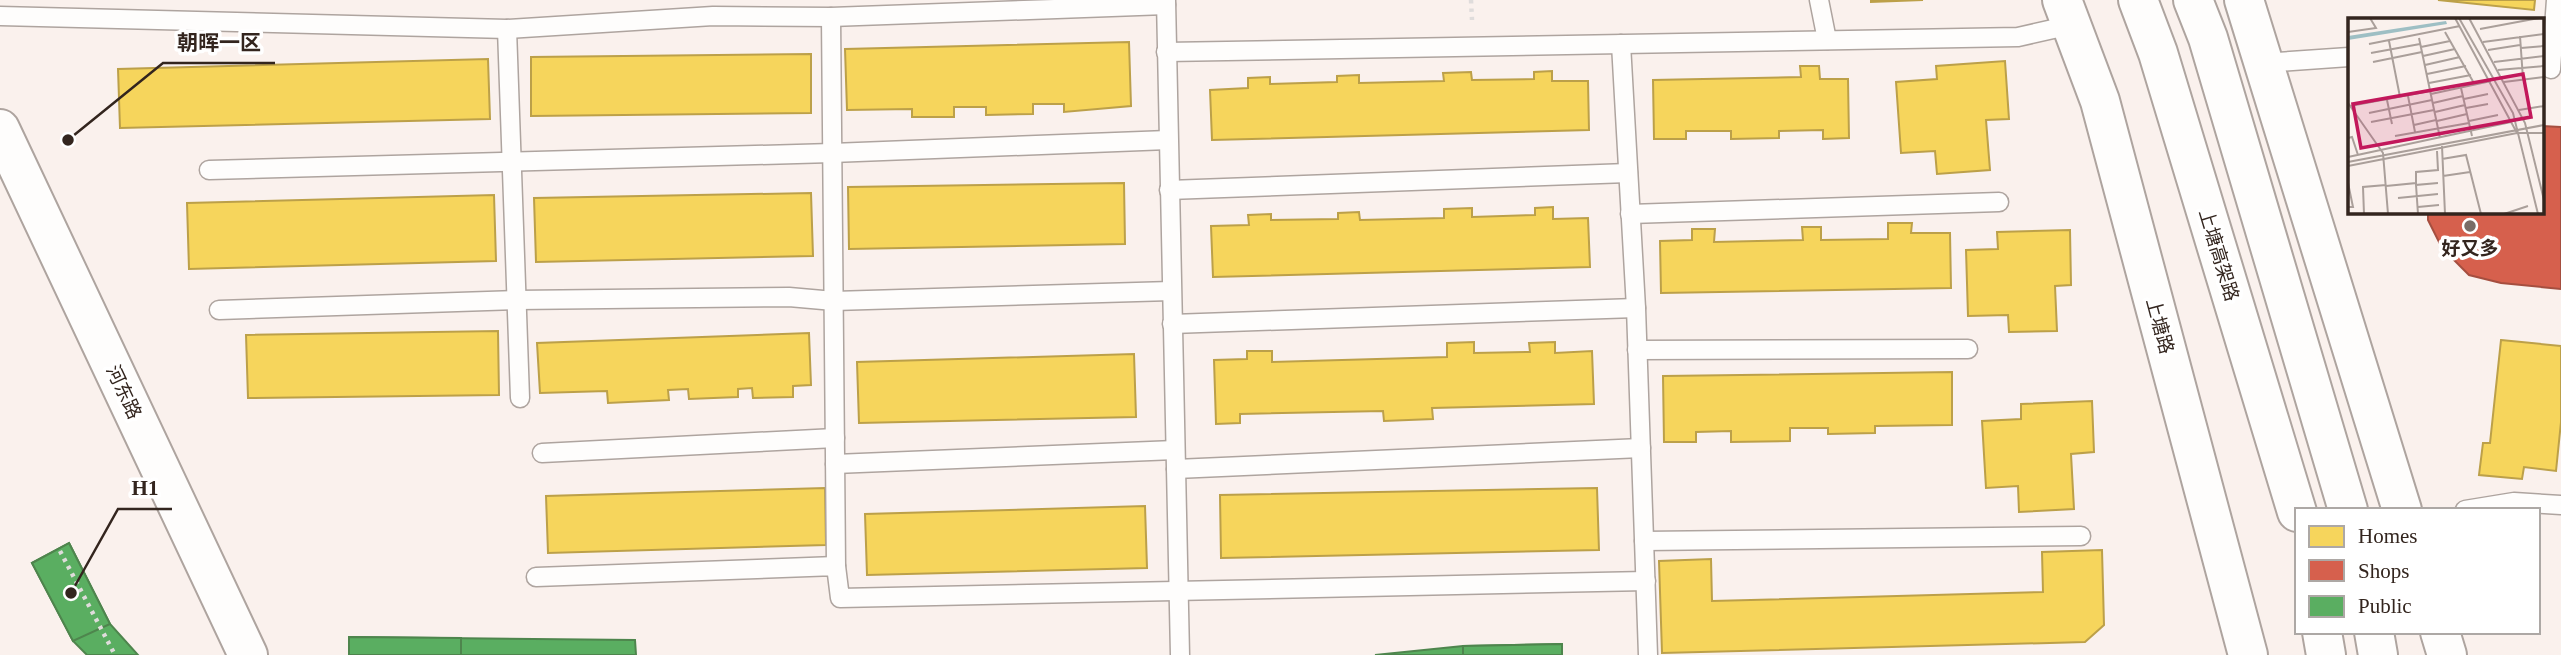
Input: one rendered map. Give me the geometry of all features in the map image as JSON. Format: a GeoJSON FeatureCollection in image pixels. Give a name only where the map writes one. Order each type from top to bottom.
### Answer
{"type":"FeatureCollection","features":[{"type":"Feature","properties":{"kind":"main road","name":"上塘高架路"},"geometry":{"type":"LineString","coordinates":[[2138,0],[2158,53],[2296,508]]}},
{"type":"Feature","properties":{"kind":"main road"},"geometry":{"type":"LineString","coordinates":[[2193,0],[2212,51],[2347,508]]}},
{"type":"Feature","properties":{"kind":"main road"},"geometry":{"type":"LineString","coordinates":[[2244,0],[2401,508]]}},
{"type":"Feature","properties":{"kind":"main road","name":"上塘路"},"geometry":{"type":"LineString","coordinates":[[2067,12],[2100,101],[2248,655]]}},
{"type":"Feature","properties":{"kind":"main road","name":"河东路"},"geometry":{"type":"LineString","coordinates":[[0,129],[248,655]]}},
{"type":"Feature","properties":{"kind":"main road"},"geometry":{"type":"LineString","coordinates":[[2322,634],[2326,655]]}},
{"type":"Feature","properties":{"kind":"main road"},"geometry":{"type":"LineString","coordinates":[[2374,634],[2378,655]]}},
{"type":"Feature","properties":{"kind":"main road"},"geometry":{"type":"LineString","coordinates":[[2441,634],[2447,655]]}},
{"type":"Feature","properties":{"kind":"lane"},"geometry":{"type":"LineString","coordinates":[[1819,0],[1827,40]]}},
{"type":"Feature","properties":{"kind":"lane"},"geometry":{"type":"LineString","coordinates":[[2551,69],[2557,0]]}},
{"type":"Feature","properties":{"kind":"lane"},"geometry":{"type":"LineString","coordinates":[[0,16],[506,29],[713,8],[831,17],[1166,2],[1180,655]]}},
{"type":"Feature","properties":{"kind":"lane"},"geometry":{"type":"LineString","coordinates":[[1166,52],[2018,37],[2067,12]]}},
{"type":"Feature","properties":{"kind":"lane"},"geometry":{"type":"LineString","coordinates":[[831,17],[836,566],[840,598],[1646,581]]}},
{"type":"Feature","properties":{"kind":"lane"},"geometry":{"type":"LineString","coordinates":[[506,29],[520,398]]}},
{"type":"Feature","properties":{"kind":"lane"},"geometry":{"type":"LineString","coordinates":[[1621,44],[1636,308],[1648,655]]}},
{"type":"Feature","properties":{"kind":"lane"},"geometry":{"type":"LineString","coordinates":[[2263,63],[2348,57]]}},
{"type":"Feature","properties":{"kind":"lane"},"geometry":{"type":"LineString","coordinates":[[209,170],[832,153],[1168,140]]}},
{"type":"Feature","properties":{"kind":"lane"},"geometry":{"type":"LineString","coordinates":[[1169,190],[1628,173]]}},
{"type":"Feature","properties":{"kind":"lane"},"geometry":{"type":"LineString","coordinates":[[1630,214],[1999,202]]}},
{"type":"Feature","properties":{"kind":"lane"},"geometry":{"type":"LineString","coordinates":[[219,310],[516,300],[789,297],[834,301],[1171,291]]}},
{"type":"Feature","properties":{"kind":"lane"},"geometry":{"type":"LineString","coordinates":[[1172,324],[1636,308]]}},
{"type":"Feature","properties":{"kind":"lane"},"geometry":{"type":"LineString","coordinates":[[1637,350],[1968,349]]}},
{"type":"Feature","properties":{"kind":"lane"},"geometry":{"type":"LineString","coordinates":[[542,453],[835,438]]}},
{"type":"Feature","properties":{"kind":"lane"},"geometry":{"type":"LineString","coordinates":[[1176,469],[1641,448]]}},
{"type":"Feature","properties":{"kind":"lane"},"geometry":{"type":"LineString","coordinates":[[835,464],[1175,450]]}},
{"type":"Feature","properties":{"kind":"lane"},"geometry":{"type":"LineString","coordinates":[[2477,508],[2514,502],[2561,505]]}},
{"type":"Feature","properties":{"kind":"lane"},"geometry":{"type":"LineString","coordinates":[[1644,541],[2081,536]]}},
{"type":"Feature","properties":{"kind":"lane"},"geometry":{"type":"LineString","coordinates":[[536,577],[836,566]]}},
{"type":"Feature","properties":{"kind":"path"},"geometry":{"type":"LineString","coordinates":[[60,551],[115,655]]}},
{"type":"Feature","properties":{"kind":"building: Homes"},"geometry":{"type":"Polygon","coordinates":[[[1871,0],[1923,0],[1871,2],[1871,0]]]}},
{"type":"Feature","properties":{"kind":"building: Homes"},"geometry":{"type":"Polygon","coordinates":[[[2438,0],[2535,0],[2534,10],[2438,0]]]}},
{"type":"Feature","properties":{"kind":"building: Homes"},"geometry":{"type":"Polygon","coordinates":[[[1129,42],[1131,106],[1064,112],[1064,104],[1033,104],[1033,114],[986,115],[986,107],[954,107],[954,117],[912,117],[912,109],[847,110],[845,49],[1129,42]]]}},
{"type":"Feature","properties":{"kind":"building: Homes"},"geometry":{"type":"Polygon","coordinates":[[[811,54],[811,113],[531,116],[531,57],[811,54]]]}},
{"type":"Feature","properties":{"kind":"building: Homes"},"geometry":{"type":"Polygon","coordinates":[[[488,59],[490,119],[120,128],[118,69],[488,59]]]}},
{"type":"Feature","properties":{"kind":"building: Homes"},"geometry":{"type":"Polygon","coordinates":[[[2005,61],[2009,119],[1986,120],[1990,170],[1937,174],[1935,151],[1901,153],[1896,82],[1937,79],[1936,66],[2005,61]]]}},
{"type":"Feature","properties":{"kind":"building: Homes"},"geometry":{"type":"Polygon","coordinates":[[[1800,66],[1819,66],[1820,79],[1848,79],[1849,138],[1823,139],[1823,130],[1779,131],[1779,138],[1731,139],[1731,131],[1686,131],[1686,139],[1654,139],[1653,80],[1801,77],[1800,66]]]}},
{"type":"Feature","properties":{"kind":"building: Homes"},"geometry":{"type":"Polygon","coordinates":[[[1552,71],[1552,81],[1588,81],[1589,130],[1212,140],[1210,90],[1248,88],[1248,78],[1270,77],[1270,84],[1337,82],[1337,76],[1359,75],[1359,83],[1444,81],[1443,73],[1471,72],[1472,80],[1534,79],[1534,72],[1552,71]]]}},
{"type":"Feature","properties":{"kind":"building: Homes"},"geometry":{"type":"Polygon","coordinates":[[[1124,183],[1125,244],[849,249],[848,187],[1124,183]]]}},
{"type":"Feature","properties":{"kind":"building: Homes"},"geometry":{"type":"Polygon","coordinates":[[[811,193],[813,256],[536,262],[534,198],[811,193]]]}},
{"type":"Feature","properties":{"kind":"building: Homes"},"geometry":{"type":"Polygon","coordinates":[[[494,195],[496,261],[189,269],[187,203],[494,195]]]}},
{"type":"Feature","properties":{"kind":"building: Homes"},"geometry":{"type":"Polygon","coordinates":[[[1553,207],[1553,219],[1588,218],[1590,267],[1213,277],[1211,226],[1249,225],[1248,215],[1271,214],[1271,220],[1338,219],[1338,213],[1359,212],[1360,220],[1444,218],[1444,209],[1472,208],[1472,217],[1535,215],[1535,208],[1553,207]]]}},
{"type":"Feature","properties":{"kind":"building: Homes"},"geometry":{"type":"Polygon","coordinates":[[[1888,223],[1912,223],[1911,233],[1950,233],[1951,288],[1661,293],[1660,241],[1692,240],[1692,229],[1715,229],[1714,242],[1803,240],[1802,227],[1821,227],[1821,240],[1888,239],[1888,223]]]}},
{"type":"Feature","properties":{"kind":"building: Homes"},"geometry":{"type":"Polygon","coordinates":[[[2070,230],[2071,285],[2055,286],[2057,331],[2009,332],[2008,315],[1968,316],[1966,250],[1998,249],[1997,232],[2070,230]]]}},
{"type":"Feature","properties":{"kind":"building: Homes"},"geometry":{"type":"Polygon","coordinates":[[[498,331],[499,395],[248,398],[246,335],[498,331]]]}},
{"type":"Feature","properties":{"kind":"building: Homes"},"geometry":{"type":"Polygon","coordinates":[[[809,333],[811,385],[793,386],[793,397],[753,398],[752,388],[738,389],[738,397],[689,399],[688,389],[668,390],[669,400],[608,403],[607,391],[540,393],[537,343],[809,333]]]}},
{"type":"Feature","properties":{"kind":"building: Homes"},"geometry":{"type":"Polygon","coordinates":[[[2501,340],[2561,346],[2561,422],[2556,471],[2524,467],[2522,479],[2479,475],[2483,443],[2490,443],[2501,340]]]}},
{"type":"Feature","properties":{"kind":"building: Homes"},"geometry":{"type":"Polygon","coordinates":[[[1474,342],[1474,353],[1530,352],[1529,343],[1555,342],[1555,353],[1592,351],[1594,404],[1432,408],[1433,419],[1384,421],[1383,411],[1240,414],[1240,423],[1216,424],[1214,360],[1247,359],[1247,351],[1272,351],[1272,362],[1447,357],[1447,343],[1474,342]]]}},
{"type":"Feature","properties":{"kind":"building: Homes"},"geometry":{"type":"Polygon","coordinates":[[[1134,354],[1136,417],[859,423],[857,362],[1134,354]]]}},
{"type":"Feature","properties":{"kind":"building: Homes"},"geometry":{"type":"Polygon","coordinates":[[[1952,372],[1952,425],[1875,426],[1875,433],[1828,434],[1828,428],[1790,428],[1790,441],[1731,442],[1731,431],[1696,432],[1696,442],[1664,442],[1663,376],[1952,372]]]}},
{"type":"Feature","properties":{"kind":"building: Homes"},"geometry":{"type":"Polygon","coordinates":[[[2092,401],[2094,452],[2071,454],[2074,509],[2019,512],[2018,486],[1986,488],[1982,421],[2021,419],[2021,404],[2092,401]]]}},
{"type":"Feature","properties":{"kind":"building: Homes"},"geometry":{"type":"Polygon","coordinates":[[[825,488],[826,545],[548,553],[546,496],[825,488]]]}},
{"type":"Feature","properties":{"kind":"building: Homes"},"geometry":{"type":"Polygon","coordinates":[[[1597,488],[1599,550],[1221,558],[1220,495],[1597,488]]]}},
{"type":"Feature","properties":{"kind":"building: Homes"},"geometry":{"type":"Polygon","coordinates":[[[1145,506],[1147,568],[867,575],[865,514],[1145,506]]]}},
{"type":"Feature","properties":{"kind":"building: Homes"},"geometry":{"type":"Polygon","coordinates":[[[2102,550],[2104,625],[2085,642],[1662,653],[1659,561],[1711,559],[1712,601],[2043,592],[2042,552],[2102,550]]]}},
{"type":"Feature","properties":{"kind":"building: Shops"},"geometry":{"type":"Polygon","coordinates":[[[2544,126],[2561,127],[2561,289],[2501,283],[2469,275],[2442,248],[2428,220],[2428,214],[2544,214],[2544,126]]]}},
{"type":"Feature","properties":{"kind":"building: Public"},"geometry":{"type":"Polygon","coordinates":[[[69,543],[110,624],[138,655],[87,655],[73,641],[32,563],[69,543]]]}},
{"type":"Feature","properties":{"kind":"building: Public"},"geometry":{"type":"Polygon","coordinates":[[[69,543],[110,624],[73,641],[32,563],[69,543]]]}},
{"type":"Feature","properties":{"kind":"building: Public"},"geometry":{"type":"Polygon","coordinates":[[[349,637],[635,640],[636,655],[349,655],[349,637]]]}},
{"type":"Feature","properties":{"kind":"building: Public"},"geometry":{"type":"Polygon","coordinates":[[[349,637],[461,638],[461,655],[349,655],[349,637]]]}},
{"type":"Feature","properties":{"kind":"building: Public"},"geometry":{"type":"Polygon","coordinates":[[[1562,644],[1562,655],[1375,655],[1463,646],[1562,644]]]}},
{"type":"Feature","properties":{"kind":"building: Public"},"geometry":{"type":"Polygon","coordinates":[[[1562,644],[1562,655],[1463,655],[1463,646],[1562,644]]]}},
{"type":"Feature","properties":{"kind":"place","name":"朝晖一区"},"geometry":{"type":"Point","coordinates":[68,140]}},
{"type":"Feature","properties":{"kind":"place","name":"好又多"},"geometry":{"type":"Point","coordinates":[2470,226]}},
{"type":"Feature","properties":{"kind":"place","name":"H1"},"geometry":{"type":"Point","coordinates":[71,593]}}]}
